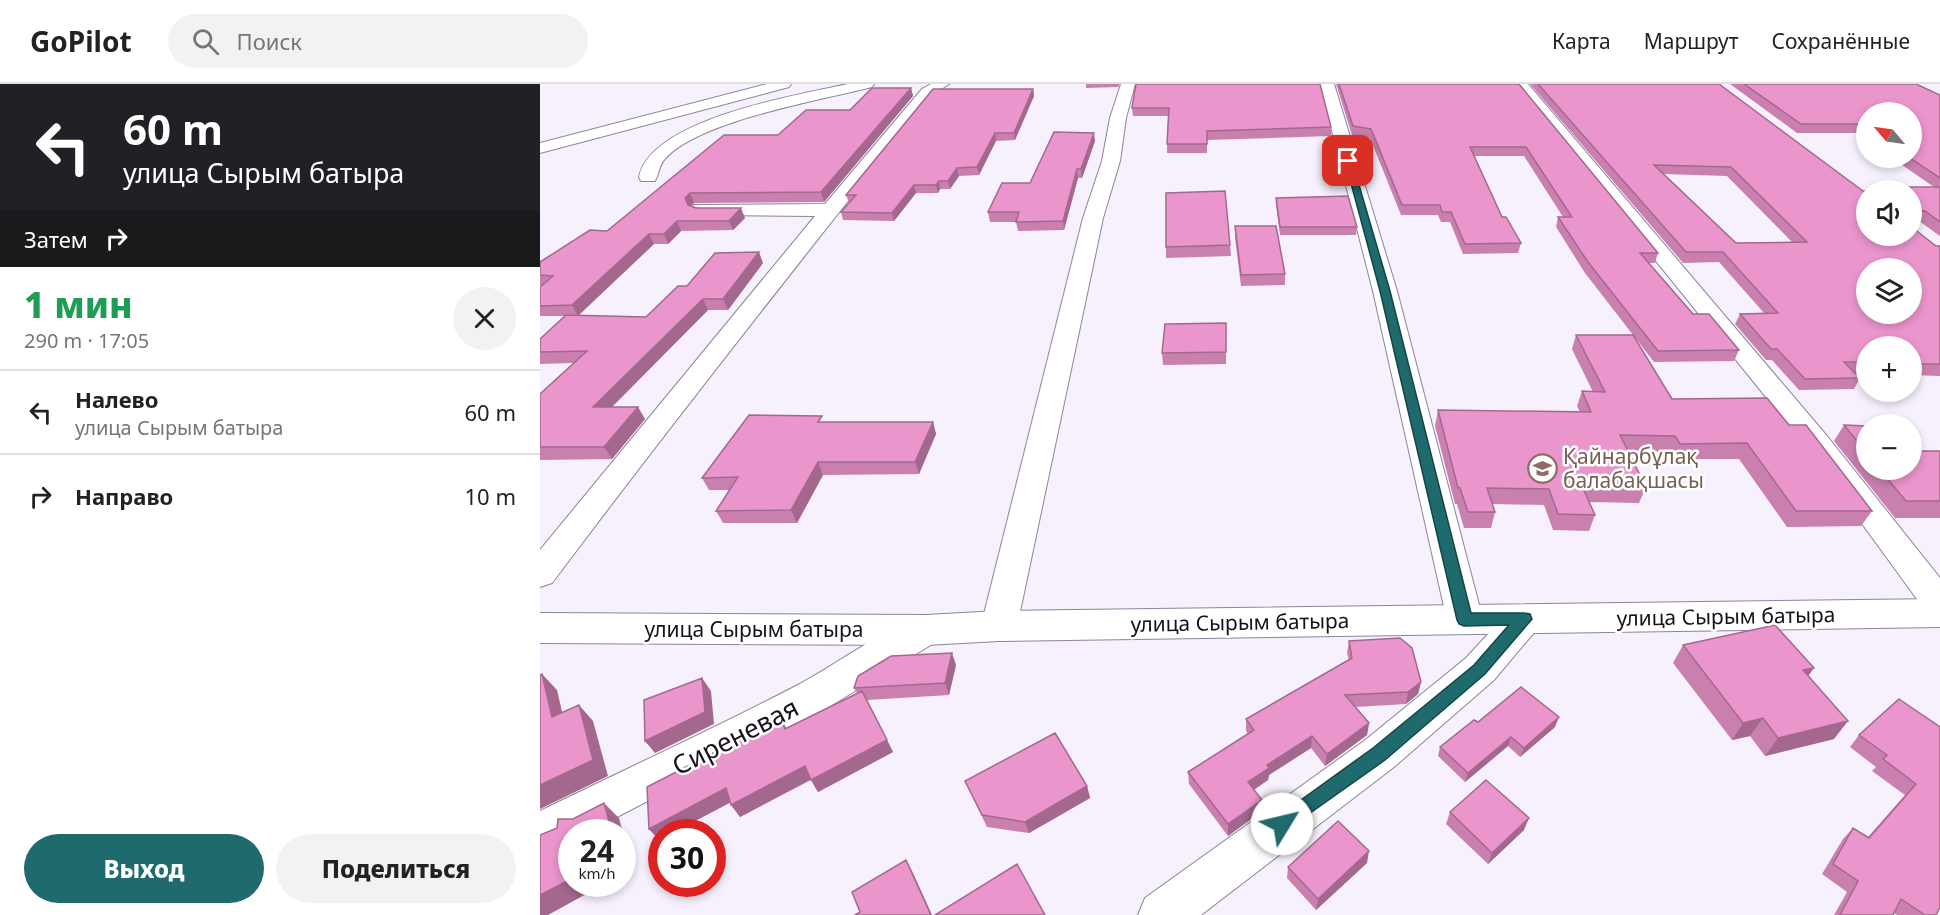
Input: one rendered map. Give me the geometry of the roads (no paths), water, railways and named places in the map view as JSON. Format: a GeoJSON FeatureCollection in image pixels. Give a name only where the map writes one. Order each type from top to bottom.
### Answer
{"type":"FeatureCollection","features":[{"type":"Feature","properties":{"kind":"street"},"geometry":{"type":"LineString","coordinates":[[540,148],[784,84]]}},
{"type":"Feature","properties":{"kind":"street"},"geometry":{"type":"LineString","coordinates":[[648,177],[649,169],[660,153],[684,137],[725,120],[867,84]]}},
{"type":"Feature","properties":{"kind":"street"},"geometry":{"type":"LineString","coordinates":[[540,574],[650,433],[927,92],[942,84]]}},
{"type":"Feature","properties":{"kind":"street"},"geometry":{"type":"LineString","coordinates":[[999,626],[1093,218],[1111,161],[1118,118],[1128,84]]}},
{"type":"Feature","properties":{"kind":"street"},"geometry":{"type":"LineString","coordinates":[[1327,84],[1385,291],[1464,620]]}},
{"type":"Feature","properties":{"kind":"street"},"geometry":{"type":"LineString","coordinates":[[1520,84],[1817,442],[1940,603]]}},
{"type":"Feature","properties":{"kind":"street"},"geometry":{"type":"LineString","coordinates":[[701,209],[831,210]]}},
{"type":"Feature","properties":{"kind":"street","name":"улица Сырым батыра"},"geometry":{"type":"LineString","coordinates":[[540,628],[926,630],[999,626],[1940,613]]}},
{"type":"Feature","properties":{"kind":"street"},"geometry":{"type":"LineString","coordinates":[[1162,915],[1379,754],[1480,669],[1524,619]]}},
{"type":"Feature","properties":{"kind":"street","name":"Сиреневая"},"geometry":{"type":"LineString","coordinates":[[540,834],[813,696],[926,630]]}},
{"type":"Feature","properties":{"kind":"place","name":"Қайнарбұлақ балабақшасы"},"geometry":{"type":"Point","coordinates":[1542,468]}}]}
